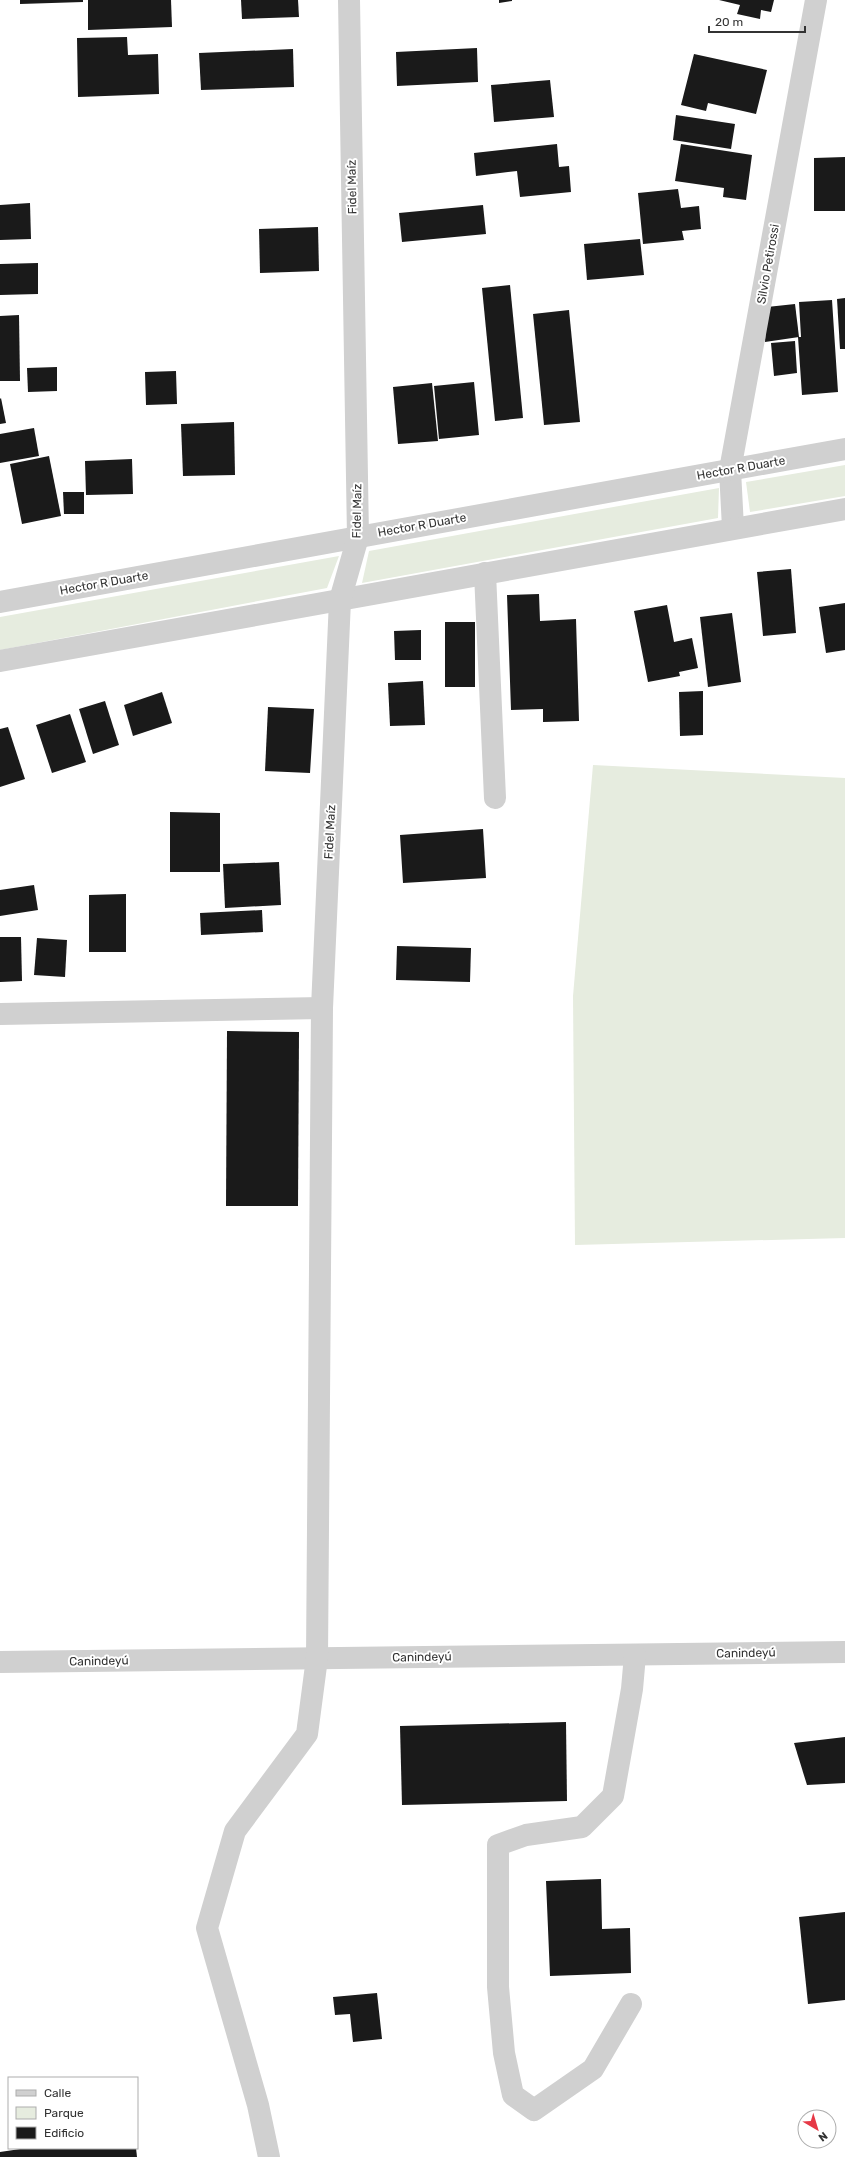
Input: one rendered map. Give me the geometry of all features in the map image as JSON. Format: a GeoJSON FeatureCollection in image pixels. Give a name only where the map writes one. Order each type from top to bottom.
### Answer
{"type":"FeatureCollection","features":[{"type":"Feature","properties":{"kind":"street","name":"Fidel Maíz"},"geometry":{"type":"LineString","coordinates":[[269,2157],[258,2105],[207,1928],[235,1831],[307,1734],[317,1658],[322,1008],[340,600],[358,537],[349,0]]}},
{"type":"Feature","properties":{"kind":"street","name":"Silvio Petirossi"},"geometry":{"type":"LineString","coordinates":[[733,528],[730,470],[816,0]]}},
{"type":"Feature","properties":{"kind":"street","name":"Hector R Duarte"},"geometry":{"type":"LineString","coordinates":[[0,602],[845,449]]}},
{"type":"Feature","properties":{"kind":"street"},"geometry":{"type":"LineString","coordinates":[[0,661],[845,509]]}},
{"type":"Feature","properties":{"kind":"street"},"geometry":{"type":"LineString","coordinates":[[485,573],[495,798]]}},
{"type":"Feature","properties":{"kind":"street"},"geometry":{"type":"LineString","coordinates":[[0,1014],[322,1008]]}},
{"type":"Feature","properties":{"kind":"street","name":"Canindeyú"},"geometry":{"type":"LineString","coordinates":[[0,1662],[845,1652]]}},
{"type":"Feature","properties":{"kind":"street"},"geometry":{"type":"LineString","coordinates":[[632,2004],[593,2069],[534,2110],[513,2095],[504,2053],[498,1987],[498,1845],[526,1835],[582,1827],[612,1796],[632,1688],[635,1655]]}},
{"type":"Feature","properties":{"kind":"green space"},"geometry":{"type":"Polygon","coordinates":[[[845,465],[845,496],[750,512],[746,482],[845,465]]]}},
{"type":"Feature","properties":{"kind":"green space"},"geometry":{"type":"Polygon","coordinates":[[[719,488],[718,518],[362,583],[369,551],[719,488]]]}},
{"type":"Feature","properties":{"kind":"green space"},"geometry":{"type":"Polygon","coordinates":[[[339,556],[327,588],[0,650],[0,617],[339,556]]]}},
{"type":"Feature","properties":{"kind":"green space"},"geometry":{"type":"Polygon","coordinates":[[[593,765],[845,778],[845,1238],[575,1245],[573,996],[593,765]]]}},
{"type":"Feature","properties":{"kind":"building"},"geometry":{"type":"Polygon","coordinates":[[[20,0],[83,0],[83,2],[20,4],[20,0]]]}},
{"type":"Feature","properties":{"kind":"building"},"geometry":{"type":"Polygon","coordinates":[[[88,0],[171,0],[172,27],[88,30],[88,0]]]}},
{"type":"Feature","properties":{"kind":"building"},"geometry":{"type":"Polygon","coordinates":[[[241,0],[298,0],[299,17],[242,19],[241,0]]]}},
{"type":"Feature","properties":{"kind":"building"},"geometry":{"type":"Polygon","coordinates":[[[499,0],[512,0],[512,1],[499,3],[499,0]]]}},
{"type":"Feature","properties":{"kind":"building"},"geometry":{"type":"Polygon","coordinates":[[[719,0],[774,0],[771,12],[761,10],[760,19],[737,14],[740,5],[719,0]]]}},
{"type":"Feature","properties":{"kind":"building"},"geometry":{"type":"Polygon","coordinates":[[[127,37],[128,55],[158,54],[159,94],[78,97],[77,38],[127,37]]]}},
{"type":"Feature","properties":{"kind":"building"},"geometry":{"type":"Polygon","coordinates":[[[477,48],[478,82],[397,86],[396,52],[477,48]]]}},
{"type":"Feature","properties":{"kind":"building"},"geometry":{"type":"Polygon","coordinates":[[[293,49],[294,87],[201,90],[199,53],[293,49]]]}},
{"type":"Feature","properties":{"kind":"building"},"geometry":{"type":"Polygon","coordinates":[[[694,54],[767,70],[756,114],[708,103],[706,111],[681,105],[694,54]]]}},
{"type":"Feature","properties":{"kind":"building"},"geometry":{"type":"Polygon","coordinates":[[[550,80],[554,117],[494,122],[491,85],[550,80]]]}},
{"type":"Feature","properties":{"kind":"building"},"geometry":{"type":"Polygon","coordinates":[[[676,115],[735,124],[731,149],[673,140],[676,115]]]}},
{"type":"Feature","properties":{"kind":"building"},"geometry":{"type":"Polygon","coordinates":[[[557,144],[559,167],[569,166],[571,192],[520,197],[517,171],[476,176],[474,153],[557,144]]]}},
{"type":"Feature","properties":{"kind":"building"},"geometry":{"type":"Polygon","coordinates":[[[681,144],[752,155],[746,200],[723,197],[724,188],[675,181],[681,144]]]}},
{"type":"Feature","properties":{"kind":"building"},"geometry":{"type":"Polygon","coordinates":[[[845,157],[845,211],[814,211],[814,158],[845,157]]]}},
{"type":"Feature","properties":{"kind":"building"},"geometry":{"type":"Polygon","coordinates":[[[678,189],[681,208],[699,206],[701,229],[682,231],[684,240],[643,244],[638,193],[678,189]]]}},
{"type":"Feature","properties":{"kind":"building"},"geometry":{"type":"Polygon","coordinates":[[[30,203],[31,239],[0,240],[0,205],[30,203]]]}},
{"type":"Feature","properties":{"kind":"building"},"geometry":{"type":"Polygon","coordinates":[[[483,205],[486,234],[402,242],[399,213],[483,205]]]}},
{"type":"Feature","properties":{"kind":"building"},"geometry":{"type":"Polygon","coordinates":[[[318,227],[319,271],[260,273],[259,229],[318,227]]]}},
{"type":"Feature","properties":{"kind":"building"},"geometry":{"type":"Polygon","coordinates":[[[640,239],[644,275],[587,280],[584,244],[640,239]]]}},
{"type":"Feature","properties":{"kind":"building"},"geometry":{"type":"Polygon","coordinates":[[[38,263],[38,294],[0,295],[0,264],[38,263]]]}},
{"type":"Feature","properties":{"kind":"building"},"geometry":{"type":"Polygon","coordinates":[[[510,285],[523,418],[495,421],[482,288],[510,285]]]}},
{"type":"Feature","properties":{"kind":"building"},"geometry":{"type":"Polygon","coordinates":[[[845,298],[845,349],[840,349],[837,299],[845,298]]]}},
{"type":"Feature","properties":{"kind":"building"},"geometry":{"type":"Polygon","coordinates":[[[832,300],[838,392],[802,395],[798,337],[801,337],[799,302],[832,300]]]}},
{"type":"Feature","properties":{"kind":"building"},"geometry":{"type":"Polygon","coordinates":[[[795,304],[799,337],[765,342],[767,307],[795,304]]]}},
{"type":"Feature","properties":{"kind":"building"},"geometry":{"type":"Polygon","coordinates":[[[569,310],[580,422],[544,425],[533,314],[569,310]]]}},
{"type":"Feature","properties":{"kind":"building"},"geometry":{"type":"Polygon","coordinates":[[[19,315],[20,381],[0,381],[0,316],[19,315]]]}},
{"type":"Feature","properties":{"kind":"building"},"geometry":{"type":"Polygon","coordinates":[[[795,341],[797,373],[774,376],[771,343],[795,341]]]}},
{"type":"Feature","properties":{"kind":"building"},"geometry":{"type":"Polygon","coordinates":[[[57,367],[57,391],[28,392],[27,368],[57,367]]]}},
{"type":"Feature","properties":{"kind":"building"},"geometry":{"type":"Polygon","coordinates":[[[176,371],[177,404],[146,405],[145,372],[176,371]]]}},
{"type":"Feature","properties":{"kind":"building"},"geometry":{"type":"Polygon","coordinates":[[[474,382],[479,435],[439,439],[434,386],[474,382]]]}},
{"type":"Feature","properties":{"kind":"building"},"geometry":{"type":"Polygon","coordinates":[[[432,383],[438,441],[398,444],[393,387],[432,383]]]}},
{"type":"Feature","properties":{"kind":"building"},"geometry":{"type":"Polygon","coordinates":[[[1,398],[6,423],[0,424],[0,399],[1,398]]]}},
{"type":"Feature","properties":{"kind":"building"},"geometry":{"type":"Polygon","coordinates":[[[234,422],[235,475],[183,476],[181,424],[234,422]]]}},
{"type":"Feature","properties":{"kind":"building"},"geometry":{"type":"Polygon","coordinates":[[[34,428],[39,456],[0,463],[0,434],[34,428]]]}},
{"type":"Feature","properties":{"kind":"building"},"geometry":{"type":"Polygon","coordinates":[[[49,456],[61,516],[22,524],[10,464],[49,456]]]}},
{"type":"Feature","properties":{"kind":"building"},"geometry":{"type":"Polygon","coordinates":[[[132,459],[133,494],[86,495],[85,461],[132,459]]]}},
{"type":"Feature","properties":{"kind":"building"},"geometry":{"type":"Polygon","coordinates":[[[63,492],[84,492],[84,514],[64,514],[63,492]]]}},
{"type":"Feature","properties":{"kind":"building"},"geometry":{"type":"Polygon","coordinates":[[[791,569],[796,633],[763,636],[757,572],[791,569]]]}},
{"type":"Feature","properties":{"kind":"building"},"geometry":{"type":"Polygon","coordinates":[[[539,594],[540,621],[576,619],[579,721],[543,722],[543,709],[511,710],[507,595],[539,594]]]}},
{"type":"Feature","properties":{"kind":"building"},"geometry":{"type":"Polygon","coordinates":[[[845,603],[845,650],[826,653],[819,607],[845,603]]]}},
{"type":"Feature","properties":{"kind":"building"},"geometry":{"type":"Polygon","coordinates":[[[667,605],[674,642],[692,638],[698,668],[679,672],[680,676],[648,682],[634,611],[667,605]]]}},
{"type":"Feature","properties":{"kind":"building"},"geometry":{"type":"Polygon","coordinates":[[[732,613],[741,682],[708,687],[700,617],[732,613]]]}},
{"type":"Feature","properties":{"kind":"building"},"geometry":{"type":"Polygon","coordinates":[[[445,622],[475,622],[475,687],[445,687],[445,622]]]}},
{"type":"Feature","properties":{"kind":"building"},"geometry":{"type":"Polygon","coordinates":[[[421,630],[421,660],[395,660],[394,631],[421,630]]]}},
{"type":"Feature","properties":{"kind":"building"},"geometry":{"type":"Polygon","coordinates":[[[423,681],[425,725],[390,726],[388,683],[423,681]]]}},
{"type":"Feature","properties":{"kind":"building"},"geometry":{"type":"Polygon","coordinates":[[[703,691],[703,735],[680,736],[679,692],[703,691]]]}},
{"type":"Feature","properties":{"kind":"building"},"geometry":{"type":"Polygon","coordinates":[[[162,692],[172,723],[133,736],[124,705],[162,692]]]}},
{"type":"Feature","properties":{"kind":"building"},"geometry":{"type":"Polygon","coordinates":[[[105,701],[119,745],[93,754],[79,709],[105,701]]]}},
{"type":"Feature","properties":{"kind":"building"},"geometry":{"type":"Polygon","coordinates":[[[268,707],[314,709],[310,773],[265,771],[268,707]]]}},
{"type":"Feature","properties":{"kind":"building"},"geometry":{"type":"Polygon","coordinates":[[[70,714],[86,762],[52,773],[36,725],[70,714]]]}},
{"type":"Feature","properties":{"kind":"building"},"geometry":{"type":"Polygon","coordinates":[[[8,727],[25,779],[0,787],[0,729],[8,727]]]}},
{"type":"Feature","properties":{"kind":"building"},"geometry":{"type":"Polygon","coordinates":[[[170,812],[220,813],[220,872],[170,872],[170,812]]]}},
{"type":"Feature","properties":{"kind":"building"},"geometry":{"type":"Polygon","coordinates":[[[483,829],[486,878],[403,883],[400,835],[483,829]]]}},
{"type":"Feature","properties":{"kind":"building"},"geometry":{"type":"Polygon","coordinates":[[[279,862],[281,905],[225,908],[223,864],[279,862]]]}},
{"type":"Feature","properties":{"kind":"building"},"geometry":{"type":"Polygon","coordinates":[[[34,885],[38,910],[0,916],[0,890],[34,885]]]}},
{"type":"Feature","properties":{"kind":"building"},"geometry":{"type":"Polygon","coordinates":[[[126,894],[126,952],[89,952],[89,895],[126,894]]]}},
{"type":"Feature","properties":{"kind":"building"},"geometry":{"type":"Polygon","coordinates":[[[262,910],[263,932],[201,935],[200,913],[262,910]]]}},
{"type":"Feature","properties":{"kind":"building"},"geometry":{"type":"Polygon","coordinates":[[[0,937],[21,937],[22,981],[0,982],[0,937]]]}},
{"type":"Feature","properties":{"kind":"building"},"geometry":{"type":"Polygon","coordinates":[[[37,938],[67,940],[65,977],[34,975],[37,938]]]}},
{"type":"Feature","properties":{"kind":"building"},"geometry":{"type":"Polygon","coordinates":[[[397,946],[471,948],[470,982],[396,980],[397,946]]]}},
{"type":"Feature","properties":{"kind":"building"},"geometry":{"type":"Polygon","coordinates":[[[227,1031],[299,1032],[298,1206],[226,1206],[227,1031]]]}},
{"type":"Feature","properties":{"kind":"building"},"geometry":{"type":"Polygon","coordinates":[[[566,1722],[567,1801],[402,1805],[400,1726],[566,1722]]]}},
{"type":"Feature","properties":{"kind":"building"},"geometry":{"type":"Polygon","coordinates":[[[845,1737],[845,1783],[807,1785],[794,1743],[845,1737]]]}},
{"type":"Feature","properties":{"kind":"building"},"geometry":{"type":"Polygon","coordinates":[[[601,1879],[602,1929],[630,1928],[631,1973],[550,1976],[546,1881],[601,1879]]]}},
{"type":"Feature","properties":{"kind":"building"},"geometry":{"type":"Polygon","coordinates":[[[845,1912],[845,2000],[808,2004],[799,1917],[845,1912]]]}},
{"type":"Feature","properties":{"kind":"building"},"geometry":{"type":"Polygon","coordinates":[[[377,1993],[382,2039],[353,2042],[350,2014],[335,2015],[333,1997],[377,1993]]]}},
{"type":"Feature","properties":{"kind":"building"},"geometry":{"type":"Polygon","coordinates":[[[20,2149],[136,2149],[137,2157],[0,2157],[0,2152],[20,2149]]]}}]}
